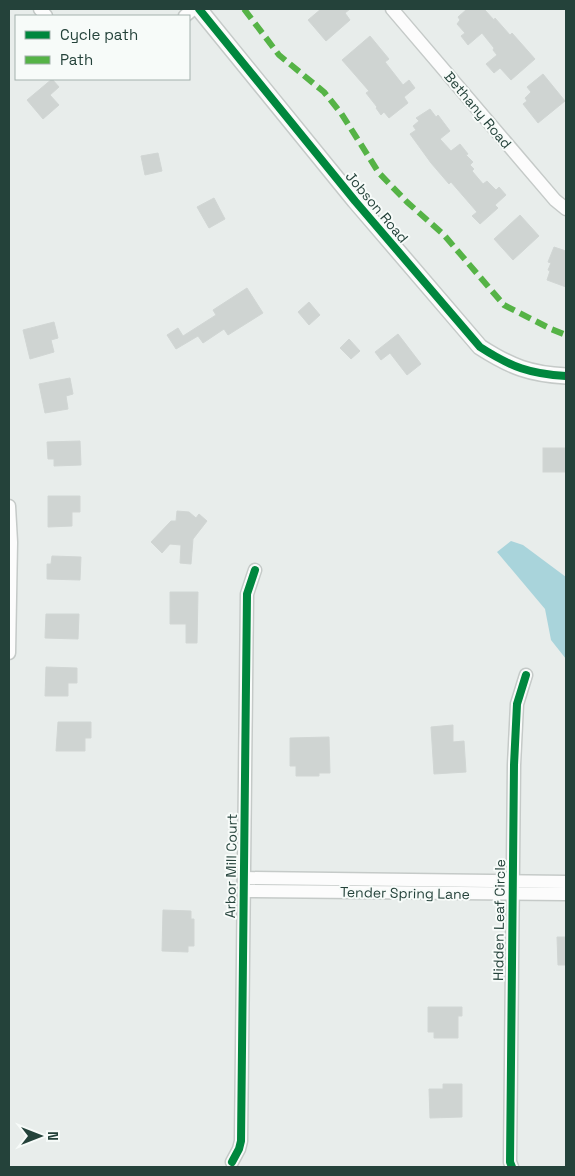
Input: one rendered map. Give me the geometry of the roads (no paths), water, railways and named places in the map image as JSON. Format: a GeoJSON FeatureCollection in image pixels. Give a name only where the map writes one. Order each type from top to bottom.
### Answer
{"type":"FeatureCollection","features":[{"type":"Feature","properties":{"kind":"street","name":"Jobson Road"},"geometry":{"type":"LineString","coordinates":[[199,9],[355,201],[480,347],[520,368],[543,375],[566,376]]}},
{"type":"Feature","properties":{"kind":"street","name":"Bethany Road"},"geometry":{"type":"LineString","coordinates":[[392,9],[555,200],[566,209]]}},
{"type":"Feature","properties":{"kind":"street"},"geometry":{"type":"LineString","coordinates":[[9,506],[9,653]]}},
{"type":"Feature","properties":{"kind":"street","name":"Arbor Mill Court"},"geometry":{"type":"LineString","coordinates":[[232,1162],[241,1141],[247,594],[255,570]]}},
{"type":"Feature","properties":{"kind":"street","name":"Hidden Leaf Circle"},"geometry":{"type":"LineString","coordinates":[[512,1167],[510,1162],[512,887],[517,704],[526,675]]}},
{"type":"Feature","properties":{"kind":"street","name":"Tender Spring Lane"},"geometry":{"type":"LineString","coordinates":[[244,885],[512,887],[566,882]]}},
{"type":"Feature","properties":{"kind":"street","name":"Tender Spring Lane"},"geometry":{"type":"LineString","coordinates":[[512,887],[566,894]]}},
{"type":"Feature","properties":{"kind":"water"},"geometry":{"type":"Polygon","coordinates":[[[511,541],[523,545],[566,577],[566,659],[551,640],[545,609],[497,552],[511,541]]]}}]}
